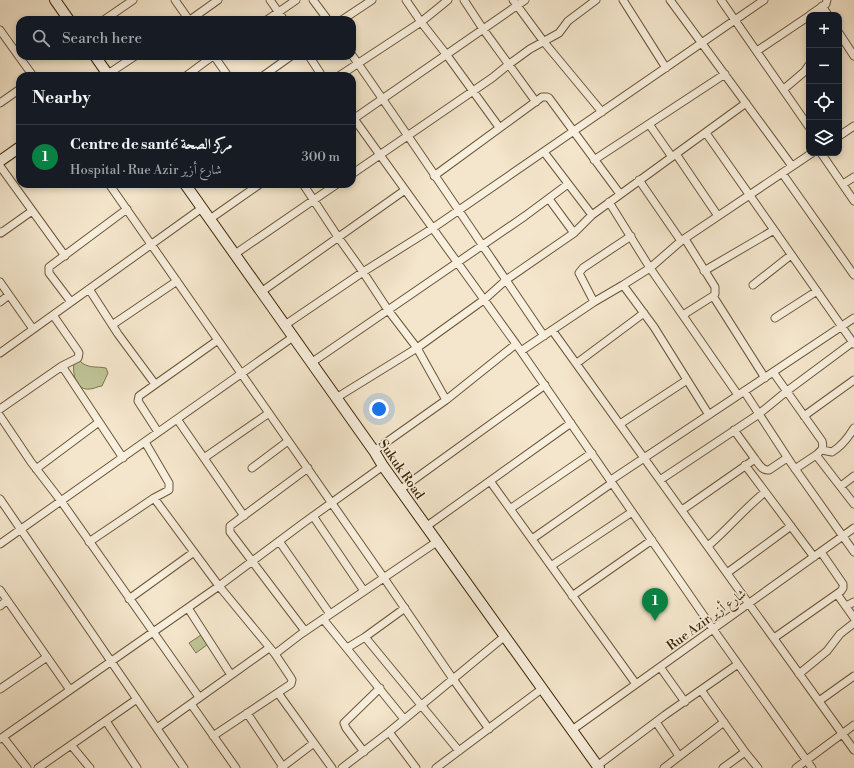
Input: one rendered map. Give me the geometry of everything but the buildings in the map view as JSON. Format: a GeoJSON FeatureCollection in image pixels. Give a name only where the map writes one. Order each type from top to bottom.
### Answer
{"type":"FeatureCollection","features":[{"type":"Feature","properties":{"kind":"street"},"geometry":{"type":"LineString","coordinates":[[55,0],[66,16]]}},
{"type":"Feature","properties":{"kind":"street"},"geometry":{"type":"LineString","coordinates":[[110,16],[133,0]]}},
{"type":"Feature","properties":{"kind":"street"},"geometry":{"type":"LineString","coordinates":[[175,0],[187,16]]}},
{"type":"Feature","properties":{"kind":"street"},"geometry":{"type":"LineString","coordinates":[[196,16],[218,0]]}},
{"type":"Feature","properties":{"kind":"street"},"geometry":{"type":"LineString","coordinates":[[270,0],[282,16]]}},
{"type":"Feature","properties":{"kind":"street"},"geometry":{"type":"LineString","coordinates":[[273,16],[296,0]]}},
{"type":"Feature","properties":{"kind":"street"},"geometry":{"type":"LineString","coordinates":[[313,0],[325,16]]}},
{"type":"Feature","properties":{"kind":"street"},"geometry":{"type":"LineString","coordinates":[[348,16],[372,0]]}},
{"type":"Feature","properties":{"kind":"street"},"geometry":{"type":"LineString","coordinates":[[406,0],[499,127]]}},
{"type":"Feature","properties":{"kind":"street"},"geometry":{"type":"LineString","coordinates":[[345,72],[421,22],[448,0]]}},
{"type":"Feature","properties":{"kind":"street"},"geometry":{"type":"LineString","coordinates":[[464,0],[508,65],[536,102]]}},
{"type":"Feature","properties":{"kind":"street"},"geometry":{"type":"LineString","coordinates":[[356,116],[483,29],[515,3],[525,0]]}},
{"type":"Feature","properties":{"kind":"street"},"geometry":{"type":"LineString","coordinates":[[356,171],[492,78],[530,49],[559,33],[568,21],[596,0]]}},
{"type":"Feature","properties":{"kind":"street"},"geometry":{"type":"LineString","coordinates":[[623,0],[666,68]]}},
{"type":"Feature","properties":{"kind":"street"},"geometry":{"type":"LineString","coordinates":[[670,0],[792,166]]}},
{"type":"Feature","properties":{"kind":"street"},"geometry":{"type":"LineString","coordinates":[[721,0],[784,89],[806,123]]}},
{"type":"Feature","properties":{"kind":"street"},"geometry":{"type":"LineString","coordinates":[[285,325],[363,272],[459,210],[764,0]]}},
{"type":"Feature","properties":{"kind":"street"},"geometry":{"type":"LineString","coordinates":[[814,12],[826,4],[827,0]]}},
{"type":"Feature","properties":{"kind":"street"},"geometry":{"type":"LineString","coordinates":[[515,3],[544,42],[602,112]]}},
{"type":"Feature","properties":{"kind":"street"},"geometry":{"type":"LineString","coordinates":[[822,6],[826,12]]}},
{"type":"Feature","properties":{"kind":"street"},"geometry":{"type":"LineString","coordinates":[[757,51],[806,18]]}},
{"type":"Feature","properties":{"kind":"street"},"geometry":{"type":"LineString","coordinates":[[0,30],[16,52]]}},
{"type":"Feature","properties":{"kind":"street"},"geometry":{"type":"LineString","coordinates":[[842,38],[854,56]]}},
{"type":"Feature","properties":{"kind":"street"},"geometry":{"type":"LineString","coordinates":[[22,60],[30,72]]}},
{"type":"Feature","properties":{"kind":"street"},"geometry":{"type":"LineString","coordinates":[[98,60],[106,72]]}},
{"type":"Feature","properties":{"kind":"street"},"geometry":{"type":"LineString","coordinates":[[112,72],[130,60]]}},
{"type":"Feature","properties":{"kind":"street"},"geometry":{"type":"LineString","coordinates":[[192,72],[208,60]]}},
{"type":"Feature","properties":{"kind":"street"},"geometry":{"type":"LineString","coordinates":[[217,60],[225,72]]}},
{"type":"Feature","properties":{"kind":"street"},"geometry":{"type":"LineString","coordinates":[[269,72],[285,60]]}},
{"type":"Feature","properties":{"kind":"street"},"geometry":{"type":"LineString","coordinates":[[312,60],[319,72]]}},
{"type":"Feature","properties":{"kind":"street"},"geometry":{"type":"LineString","coordinates":[[355,60],[544,336]]}},
{"type":"Feature","properties":{"kind":"street"},"geometry":{"type":"LineString","coordinates":[[784,89],[806,69]]}},
{"type":"Feature","properties":{"kind":"street"},"geometry":{"type":"LineString","coordinates":[[594,160],[725,74]]}},
{"type":"Feature","properties":{"kind":"street"},"geometry":{"type":"LineString","coordinates":[[0,103],[16,92]]}},
{"type":"Feature","properties":{"kind":"street"},"geometry":{"type":"LineString","coordinates":[[434,176],[499,127],[542,97],[547,97],[620,194]]}},
{"type":"Feature","properties":{"kind":"street"},"geometry":{"type":"LineString","coordinates":[[336,398],[417,348],[485,299],[506,280],[574,233],[592,214],[608,202],[746,103]]}},
{"type":"Feature","properties":{"kind":"street"},"geometry":{"type":"LineString","coordinates":[[356,122],[485,299],[713,629],[812,768]]}},
{"type":"Feature","properties":{"kind":"street"},"geometry":{"type":"LineString","coordinates":[[649,124],[674,155],[718,216]]}},
{"type":"Feature","properties":{"kind":"street"},"geometry":{"type":"LineString","coordinates":[[842,134],[854,126]]}},
{"type":"Feature","properties":{"kind":"street"},"geometry":{"type":"LineString","coordinates":[[660,480],[758,414],[787,391],[854,343],[706,132]]}},
{"type":"Feature","properties":{"kind":"street"},"geometry":{"type":"LineString","coordinates":[[0,161],[16,150]]}},
{"type":"Feature","properties":{"kind":"street"},"geometry":{"type":"LineString","coordinates":[[544,152],[592,214]]}},
{"type":"Feature","properties":{"kind":"street"},"geometry":{"type":"LineString","coordinates":[[521,352],[594,302],[650,268],[683,240],[807,156]]}},
{"type":"Feature","properties":{"kind":"street"},"geometry":{"type":"LineString","coordinates":[[822,156],[854,200]]}},
{"type":"Feature","properties":{"kind":"street"},"geometry":{"type":"LineString","coordinates":[[0,166],[65,256]]}},
{"type":"Feature","properties":{"kind":"street"},"geometry":{"type":"LineString","coordinates":[[782,173],[854,275]]}},
{"type":"Feature","properties":{"kind":"street"},"geometry":{"type":"LineString","coordinates":[[843,184],[854,177]]}},
{"type":"Feature","properties":{"kind":"street"},"geometry":{"type":"LineString","coordinates":[[639,180],[715,287],[716,291],[713,296],[683,315]]}},
{"type":"Feature","properties":{"kind":"street"},"geometry":{"type":"LineString","coordinates":[[311,363],[549,199],[568,184]]}},
{"type":"Feature","properties":{"kind":"street"},"geometry":{"type":"LineString","coordinates":[[112,188],[308,468],[452,679],[489,729]]}},
{"type":"Feature","properties":{"kind":"street","name":"Sukuk Road"},"geometry":{"type":"LineString","coordinates":[[190,188],[202,208],[374,451],[383,466],[401,489],[598,767]]}},
{"type":"Feature","properties":{"kind":"street"},"geometry":{"type":"LineString","coordinates":[[210,219],[254,188]]}},
{"type":"Feature","properties":{"kind":"street"},"geometry":{"type":"LineString","coordinates":[[307,188],[388,310],[417,348],[446,400]]}},
{"type":"Feature","properties":{"kind":"street"},"geometry":{"type":"LineString","coordinates":[[235,254],[331,188]]}},
{"type":"Feature","properties":{"kind":"street"},"geometry":{"type":"LineString","coordinates":[[261,292],[405,190]]}},
{"type":"Feature","properties":{"kind":"street"},"geometry":{"type":"LineString","coordinates":[[549,199],[574,233]]}},
{"type":"Feature","properties":{"kind":"street"},"geometry":{"type":"LineString","coordinates":[[608,202],[650,268],[683,315],[758,414],[787,458],[854,552]]}},
{"type":"Feature","properties":{"kind":"street"},"geometry":{"type":"LineString","coordinates":[[0,353],[202,208]]}},
{"type":"Feature","properties":{"kind":"street"},"geometry":{"type":"LineString","coordinates":[[71,302],[48,271],[49,267],[127,209]]}},
{"type":"Feature","properties":{"kind":"street"},"geometry":{"type":"LineString","coordinates":[[0,232],[32,211]]}},
{"type":"Feature","properties":{"kind":"street"},"geometry":{"type":"LineString","coordinates":[[704,271],[774,230]]}},
{"type":"Feature","properties":{"kind":"street"},"geometry":{"type":"LineString","coordinates":[[594,302],[579,273],[583,268],[631,236]]}},
{"type":"Feature","properties":{"kind":"street"},"geometry":{"type":"LineString","coordinates":[[753,285],[791,255]]}},
{"type":"Feature","properties":{"kind":"street"},"geometry":{"type":"LineString","coordinates":[[112,325],[177,281]]}},
{"type":"Feature","properties":{"kind":"street"},"geometry":{"type":"LineString","coordinates":[[0,282],[33,329]]}},
{"type":"Feature","properties":{"kind":"street"},"geometry":{"type":"LineString","coordinates":[[623,285],[654,327],[709,415]]}},
{"type":"Feature","properties":{"kind":"street"},"geometry":{"type":"LineString","coordinates":[[89,289],[112,325],[155,384]]}},
{"type":"Feature","properties":{"kind":"street"},"geometry":{"type":"LineString","coordinates":[[775,318],[817,290]]}},
{"type":"Feature","properties":{"kind":"street"},"geometry":{"type":"LineString","coordinates":[[0,302],[9,295]]}},
{"type":"Feature","properties":{"kind":"street"},"geometry":{"type":"LineString","coordinates":[[713,296],[764,378]]}},
{"type":"Feature","properties":{"kind":"street"},"geometry":{"type":"LineString","coordinates":[[576,363],[644,313]]}},
{"type":"Feature","properties":{"kind":"street"},"geometry":{"type":"LineString","coordinates":[[0,409],[62,366],[78,358],[79,353],[53,315]]}},
{"type":"Feature","properties":{"kind":"street"},"geometry":{"type":"LineString","coordinates":[[532,539],[644,458],[854,318]]}},
{"type":"Feature","properties":{"kind":"street"},"geometry":{"type":"LineString","coordinates":[[552,330],[854,750]]}},
{"type":"Feature","properties":{"kind":"street"},"geometry":{"type":"LineString","coordinates":[[0,544],[293,337]]}},
{"type":"Feature","properties":{"kind":"street"},"geometry":{"type":"LineString","coordinates":[[158,432],[138,401],[142,394],[218,340]]}},
{"type":"Feature","properties":{"kind":"street"},"geometry":{"type":"LineString","coordinates":[[374,451],[446,400],[516,344]]}},
{"type":"Feature","properties":{"kind":"street"},"geometry":{"type":"LineString","coordinates":[[62,366],[122,458]]}},
{"type":"Feature","properties":{"kind":"street"},"geometry":{"type":"LineString","coordinates":[[773,372],[822,441],[822,450],[795,469]]}},
{"type":"Feature","properties":{"kind":"street"},"geometry":{"type":"LineString","coordinates":[[620,424],[687,380]]}},
{"type":"Feature","properties":{"kind":"street"},"geometry":{"type":"LineString","coordinates":[[804,416],[854,380]]}},
{"type":"Feature","properties":{"kind":"street"},"geometry":{"type":"LineString","coordinates":[[401,489],[545,385]]}},
{"type":"Feature","properties":{"kind":"street"},"geometry":{"type":"LineString","coordinates":[[204,458],[269,413]]}},
{"type":"Feature","properties":{"kind":"street"},"geometry":{"type":"LineString","coordinates":[[0,416],[36,469],[61,501],[199,697]]}},
{"type":"Feature","properties":{"kind":"street"},"geometry":{"type":"LineString","coordinates":[[177,419],[244,516]]}},
{"type":"Feature","properties":{"kind":"street"},"geometry":{"type":"LineString","coordinates":[[36,469],[99,422]]}},
{"type":"Feature","properties":{"kind":"street"},"geometry":{"type":"LineString","coordinates":[[427,526],[571,423]]}},
{"type":"Feature","properties":{"kind":"street"},"geometry":{"type":"LineString","coordinates":[[822,450],[832,452],[838,448],[847,439],[854,428]]}},
{"type":"Feature","properties":{"kind":"street"},"geometry":{"type":"LineString","coordinates":[[734,430],[765,470],[769,470],[787,458]]}},
{"type":"Feature","properties":{"kind":"street"},"geometry":{"type":"LineString","coordinates":[[252,468],[288,441]]}},
{"type":"Feature","properties":{"kind":"street"},"geometry":{"type":"LineString","coordinates":[[89,542],[154,498],[169,490],[169,483],[145,442]]}},
{"type":"Feature","properties":{"kind":"street"},"geometry":{"type":"LineString","coordinates":[[510,509],[592,453]]}},
{"type":"Feature","properties":{"kind":"street"},"geometry":{"type":"LineString","coordinates":[[816,455],[854,504]]}},
{"type":"Feature","properties":{"kind":"street"},"geometry":{"type":"LineString","coordinates":[[682,510],[755,459]]}},
{"type":"Feature","properties":{"kind":"street"},"geometry":{"type":"LineString","coordinates":[[27,768],[2,738],[219,586],[278,541],[383,466]]}},
{"type":"Feature","properties":{"kind":"street"},"geometry":{"type":"LineString","coordinates":[[745,466],[814,557]]}},
{"type":"Feature","properties":{"kind":"street"},"geometry":{"type":"LineString","coordinates":[[305,632],[229,530],[230,526],[308,468]]}},
{"type":"Feature","properties":{"kind":"street"},"geometry":{"type":"LineString","coordinates":[[840,486],[854,476]]}},
{"type":"Feature","properties":{"kind":"street"},"geometry":{"type":"LineString","coordinates":[[490,481],[636,684]]}},
{"type":"Feature","properties":{"kind":"street"},"geometry":{"type":"LineString","coordinates":[[708,546],[722,534],[749,505],[765,492]]}},
{"type":"Feature","properties":{"kind":"street"},"geometry":{"type":"LineString","coordinates":[[154,498],[219,586],[275,654],[292,680],[291,684],[213,736]]}},
{"type":"Feature","properties":{"kind":"street"},"geometry":{"type":"LineString","coordinates":[[0,499],[184,768]]}},
{"type":"Feature","properties":{"kind":"street"},"geometry":{"type":"LineString","coordinates":[[551,566],[632,512]]}},
{"type":"Feature","properties":{"kind":"street"},"geometry":{"type":"LineString","coordinates":[[313,516],[364,591]]}},
{"type":"Feature","properties":{"kind":"street"},"geometry":{"type":"LineString","coordinates":[[727,573],[791,526]]}},
{"type":"Feature","properties":{"kind":"street","name":"Rue Azir شارع أزير"},"geometry":{"type":"LineString","coordinates":[[572,730],[854,528]]}},
{"type":"Feature","properties":{"kind":"street"},"geometry":{"type":"LineString","coordinates":[[572,596],[652,540]]}},
{"type":"Feature","properties":{"kind":"street"},"geometry":{"type":"LineString","coordinates":[[278,541],[330,614]]}},
{"type":"Feature","properties":{"kind":"street"},"geometry":{"type":"LineString","coordinates":[[275,654],[330,614],[438,541]]}},
{"type":"Feature","properties":{"kind":"street"},"geometry":{"type":"LineString","coordinates":[[129,599],[194,552]]}},
{"type":"Feature","properties":{"kind":"street"},"geometry":{"type":"LineString","coordinates":[[774,638],[837,594],[843,588],[843,584],[821,552]]}},
{"type":"Feature","properties":{"kind":"street"},"geometry":{"type":"LineString","coordinates":[[0,590],[70,690]]}},
{"type":"Feature","properties":{"kind":"street"},"geometry":{"type":"LineString","coordinates":[[837,594],[854,618]]}},
{"type":"Feature","properties":{"kind":"street"},"geometry":{"type":"LineString","coordinates":[[0,606],[7,600]]}},
{"type":"Feature","properties":{"kind":"street"},"geometry":{"type":"LineString","coordinates":[[846,606],[854,602]]}},
{"type":"Feature","properties":{"kind":"street"},"geometry":{"type":"LineString","coordinates":[[188,608],[231,675]]}},
{"type":"Feature","properties":{"kind":"street"},"geometry":{"type":"LineString","coordinates":[[347,648],[365,637],[404,608]]}},
{"type":"Feature","properties":{"kind":"street"},"geometry":{"type":"LineString","coordinates":[[323,619],[404,719]]}},
{"type":"Feature","properties":{"kind":"street"},"geometry":{"type":"LineString","coordinates":[[799,674],[827,651],[840,634],[854,622]]}},
{"type":"Feature","properties":{"kind":"street"},"geometry":{"type":"LineString","coordinates":[[342,768],[389,732],[505,636]]}},
{"type":"Feature","properties":{"kind":"street"},"geometry":{"type":"LineString","coordinates":[[365,637],[459,751]]}},
{"type":"Feature","properties":{"kind":"street"},"geometry":{"type":"LineString","coordinates":[[157,728],[269,648]]}},
{"type":"Feature","properties":{"kind":"street"},"geometry":{"type":"LineString","coordinates":[[0,689],[47,657]]}},
{"type":"Feature","properties":{"kind":"street"},"geometry":{"type":"LineString","coordinates":[[598,767],[656,722],[738,664]]}},
{"type":"Feature","properties":{"kind":"street"},"geometry":{"type":"LineString","coordinates":[[660,667],[685,702]]}},
{"type":"Feature","properties":{"kind":"street"},"geometry":{"type":"LineString","coordinates":[[819,701],[854,676]]}},
{"type":"Feature","properties":{"kind":"street"},"geometry":{"type":"LineString","coordinates":[[364,752],[344,723],[380,688]]}},
{"type":"Feature","properties":{"kind":"street"},"geometry":{"type":"LineString","coordinates":[[436,768],[543,688]]}},
{"type":"Feature","properties":{"kind":"street"},"geometry":{"type":"LineString","coordinates":[[701,690],[758,768]]}},
{"type":"Feature","properties":{"kind":"street"},"geometry":{"type":"LineString","coordinates":[[278,693],[332,768]]}},
{"type":"Feature","properties":{"kind":"street"},"geometry":{"type":"LineString","coordinates":[[38,768],[137,699]]}},
{"type":"Feature","properties":{"kind":"street"},"geometry":{"type":"LineString","coordinates":[[191,704],[236,768]]}},
{"type":"Feature","properties":{"kind":"street"},"geometry":{"type":"LineString","coordinates":[[247,713],[282,767],[314,743]]}},
{"type":"Feature","properties":{"kind":"street"},"geometry":{"type":"LineString","coordinates":[[106,721],[137,768]]}},
{"type":"Feature","properties":{"kind":"street"},"geometry":{"type":"LineString","coordinates":[[656,722],[679,756]]}},
{"type":"Feature","properties":{"kind":"street"},"geometry":{"type":"LineString","coordinates":[[664,768],[724,722]]}},
{"type":"Feature","properties":{"kind":"street"},"geometry":{"type":"LineString","coordinates":[[796,768],[854,725]]}},
{"type":"Feature","properties":{"kind":"street"},"geometry":{"type":"LineString","coordinates":[[389,732],[416,768]]}},
{"type":"Feature","properties":{"kind":"street"},"geometry":{"type":"LineString","coordinates":[[72,745],[90,768]]}},
{"type":"Feature","properties":{"kind":"street"},"geometry":{"type":"LineString","coordinates":[[723,768],[745,752]]}},
{"type":"Feature","properties":{"kind":"green space"},"geometry":{"type":"Polygon","coordinates":[[[79,360],[88,366],[106,368],[108,373],[102,386],[92,389],[85,389],[78,384],[74,376],[74,363],[79,360]]]}},
{"type":"Feature","properties":{"kind":"green space"},"geometry":{"type":"Polygon","coordinates":[[[201,635],[208,644],[196,653],[189,643],[201,635]]]}},
{"type":"Feature","properties":{"kind":"place","name":"Centre de santé مركز الصحة"},"geometry":{"type":"Point","coordinates":[655,621]}}]}
